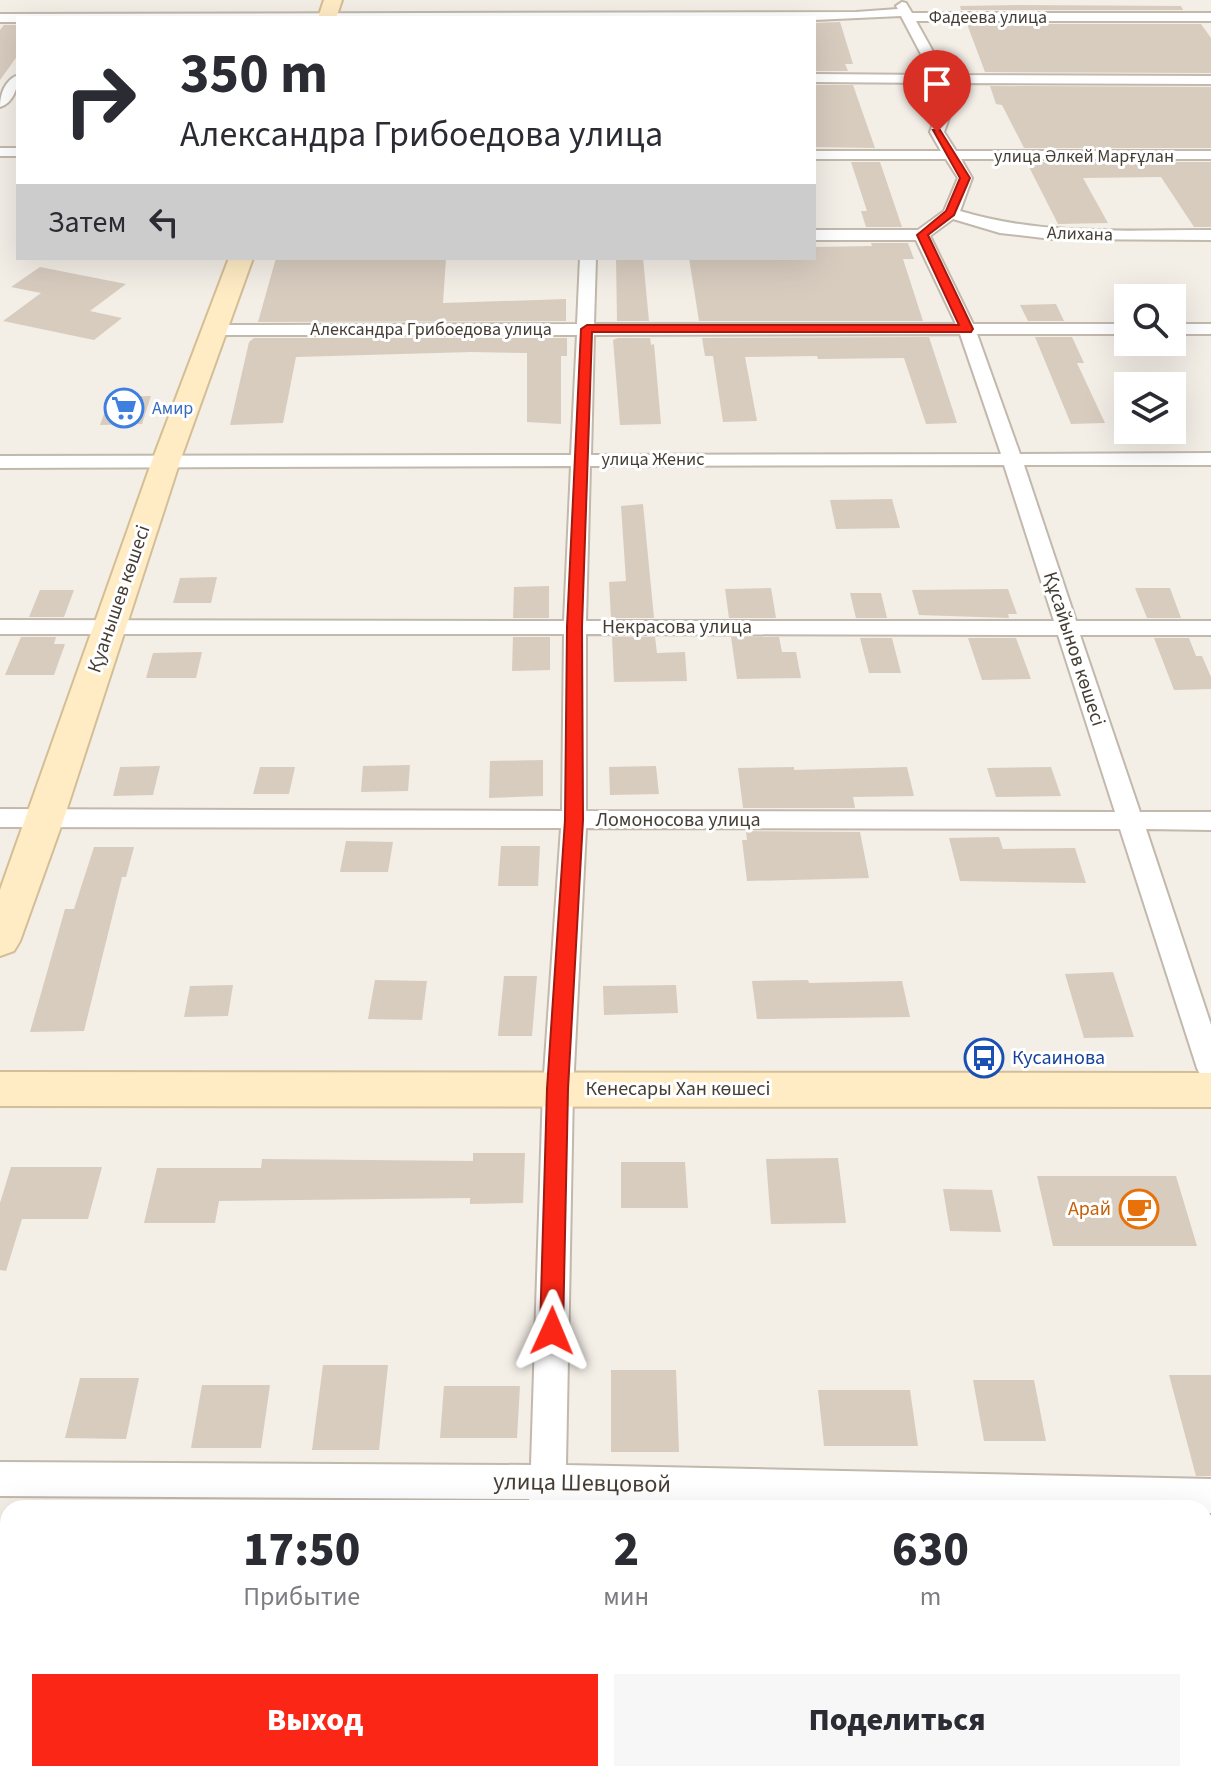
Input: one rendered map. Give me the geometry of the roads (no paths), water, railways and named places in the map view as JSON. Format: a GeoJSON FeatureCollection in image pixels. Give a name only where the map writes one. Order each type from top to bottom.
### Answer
{"type":"FeatureCollection","features":[{"type":"Feature","properties":{"kind":"street","name":"Фадеева улица"},"geometry":{"type":"LineString","coordinates":[[816,16],[856,16],[904,10],[1211,17]]}},
{"type":"Feature","properties":{"kind":"street"},"geometry":{"type":"LineString","coordinates":[[816,235],[922,235],[951,213],[965,178],[937,132],[950,95],[944,78],[904,10]]}},
{"type":"Feature","properties":{"kind":"street"},"geometry":{"type":"LineString","coordinates":[[816,78],[1211,80]]}},
{"type":"Feature","properties":{"kind":"street"},"geometry":{"type":"LineString","coordinates":[[0,103],[16,82]]}},
{"type":"Feature","properties":{"kind":"street","name":"улица Әлкей Марғұлан"},"geometry":{"type":"LineString","coordinates":[[816,155],[1211,155]]}},
{"type":"Feature","properties":{"kind":"street","name":"Алихана"},"geometry":{"type":"LineString","coordinates":[[951,213],[1000,228],[1052,234],[1211,235]]}},
{"type":"Feature","properties":{"kind":"street","name":"Құсайынов көшесі"},"geometry":{"type":"LineString","coordinates":[[922,235],[967,329],[1211,1068]]}},
{"type":"Feature","properties":{"kind":"street","name":"Қуанышев көшесі"},"geometry":{"type":"LineString","coordinates":[[0,941],[46,818],[166,461],[240,260]]}},
{"type":"Feature","properties":{"kind":"street"},"geometry":{"type":"LineString","coordinates":[[548,1495],[558,1089],[574,820],[575,627],[588,260]]}},
{"type":"Feature","properties":{"kind":"street","name":"Александра Грибоедова улица"},"geometry":{"type":"LineString","coordinates":[[215,330],[1114,329]]}},
{"type":"Feature","properties":{"kind":"street"},"geometry":{"type":"LineString","coordinates":[[1186,329],[1211,329]]}},
{"type":"Feature","properties":{"kind":"street","name":"улица Женис"},"geometry":{"type":"LineString","coordinates":[[0,462],[1211,459]]}},
{"type":"Feature","properties":{"kind":"street","name":"Некрасова улица"},"geometry":{"type":"LineString","coordinates":[[0,627],[1211,628]]}},
{"type":"Feature","properties":{"kind":"street","name":"Ломоносова улица"},"geometry":{"type":"LineString","coordinates":[[0,818],[1211,821]]}},
{"type":"Feature","properties":{"kind":"street","name":"Кенесары Хан көшесі"},"geometry":{"type":"LineString","coordinates":[[0,1089],[1211,1090]]}},
{"type":"Feature","properties":{"kind":"street","name":"улица Шевцовой"},"geometry":{"type":"LineString","coordinates":[[0,1479],[548,1495],[1211,1496]]}},
{"type":"Feature","properties":{"kind":"place","name":"Амир"},"geometry":{"type":"Point","coordinates":[124,408]}},
{"type":"Feature","properties":{"kind":"place","name":"Кусаинова"},"geometry":{"type":"Point","coordinates":[984,1058]}},
{"type":"Feature","properties":{"kind":"place","name":"Арай"},"geometry":{"type":"Point","coordinates":[1139,1209]}}]}
